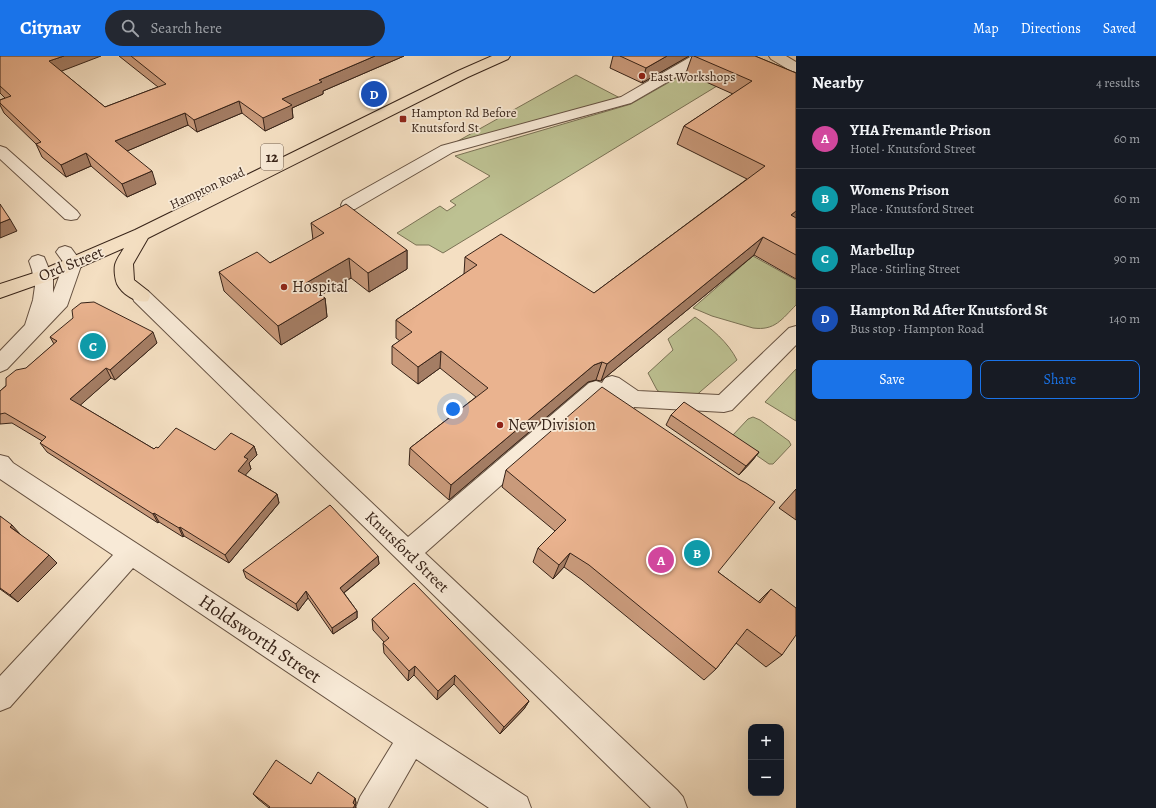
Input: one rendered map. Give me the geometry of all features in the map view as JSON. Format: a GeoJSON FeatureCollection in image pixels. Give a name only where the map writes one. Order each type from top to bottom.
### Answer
{"type":"FeatureCollection","features":[{"type":"Feature","properties":{"kind":"main road","name":"Hampton Road"},"geometry":{"type":"LineString","coordinates":[[69,257],[476,56]]}},
{"type":"Feature","properties":{"kind":"main road","name":"Hampton Road"},"geometry":{"type":"LineString","coordinates":[[142,234],[463,74],[503,56]]}},
{"type":"Feature","properties":{"kind":"main road","name":"Ord Street"},"geometry":{"type":"LineString","coordinates":[[0,291],[41,268],[69,257],[142,234]]}},
{"type":"Feature","properties":{"kind":"main road"},"geometry":{"type":"LineString","coordinates":[[141,296],[125,282],[124,264],[142,234]]}},
{"type":"Feature","properties":{"kind":"main road","name":"Ord Street"},"geometry":{"type":"LineString","coordinates":[[0,275],[41,268]]}},
{"type":"Feature","properties":{"kind":"street"},"geometry":{"type":"LineString","coordinates":[[349,205],[447,149],[626,100],[702,56]]}},
{"type":"Feature","properties":{"kind":"street"},"geometry":{"type":"LineString","coordinates":[[776,56],[796,68]]}},
{"type":"Feature","properties":{"kind":"street"},"geometry":{"type":"LineString","coordinates":[[0,151],[71,215]]}},
{"type":"Feature","properties":{"kind":"street"},"geometry":{"type":"LineString","coordinates":[[0,364],[60,301],[69,257]]}},
{"type":"Feature","properties":{"kind":"street"},"geometry":{"type":"LineString","coordinates":[[32,329],[45,291],[41,268]]}},
{"type":"Feature","properties":{"kind":"street","name":"Knutsford Street"},"geometry":{"type":"LineString","coordinates":[[141,296],[666,800],[672,808]]}},
{"type":"Feature","properties":{"kind":"street"},"geometry":{"type":"LineString","coordinates":[[607,380],[634,399],[724,404],[796,332]]}},
{"type":"Feature","properties":{"kind":"street"},"geometry":{"type":"LineString","coordinates":[[408,552],[596,388],[641,420]]}},
{"type":"Feature","properties":{"kind":"street","name":"Holdsworth Street"},"geometry":{"type":"LineString","coordinates":[[2,468],[516,808]]}},
{"type":"Feature","properties":{"kind":"street"},"geometry":{"type":"LineString","coordinates":[[0,697],[131,553]]}},
{"type":"Feature","properties":{"kind":"street"},"geometry":{"type":"LineString","coordinates":[[371,808],[412,739]]}},
{"type":"Feature","properties":{"kind":"green space"},"geometry":{"type":"Polygon","coordinates":[[[701,64],[717,86],[443,253],[429,245],[416,245],[397,233],[440,206],[447,211],[456,205],[450,201],[490,176],[455,156],[631,104],[701,64]]]}},
{"type":"Feature","properties":{"kind":"green space"},"geometry":{"type":"Polygon","coordinates":[[[576,75],[620,98],[449,146],[576,75]]]}},
{"type":"Feature","properties":{"kind":"green space"},"geometry":{"type":"Polygon","coordinates":[[[753,256],[796,280],[796,305],[778,323],[767,328],[753,328],[712,316],[693,308],[753,256]]]}},
{"type":"Feature","properties":{"kind":"green space"},"geometry":{"type":"Polygon","coordinates":[[[695,317],[719,336],[729,347],[737,360],[693,398],[661,393],[657,390],[648,373],[673,350],[668,339],[695,317]]]}},
{"type":"Feature","properties":{"kind":"green space"},"geometry":{"type":"Polygon","coordinates":[[[796,369],[796,421],[765,402],[796,369]]]}},
{"type":"Feature","properties":{"kind":"green space"},"geometry":{"type":"Polygon","coordinates":[[[753,417],[760,420],[789,441],[791,445],[773,464],[769,464],[733,439],[732,436],[748,419],[753,417]]]}},
{"type":"Feature","properties":{"kind":"building"},"geometry":{"type":"Polygon","coordinates":[[[0,56],[64,56],[49,61],[105,107],[166,84],[131,56],[375,56],[319,80],[322,82],[282,99],[292,105],[263,118],[239,101],[194,120],[185,113],[115,141],[152,171],[122,184],[86,153],[61,165],[36,144],[41,142],[0,103],[0,100],[11,96],[0,86],[0,56]]]}},
{"type":"Feature","properties":{"kind":"building"},"geometry":{"type":"Polygon","coordinates":[[[620,56],[667,56],[646,68],[620,56]]]}},
{"type":"Feature","properties":{"kind":"building"},"geometry":{"type":"Polygon","coordinates":[[[694,56],[755,56],[796,73],[796,211],[791,215],[796,218],[796,255],[763,237],[607,364],[602,362],[594,365],[451,485],[410,448],[488,388],[441,351],[418,367],[392,346],[412,332],[396,320],[477,265],[465,257],[501,234],[594,293],[765,166],[684,126],[752,81],[694,56]]]}},
{"type":"Feature","properties":{"kind":"building"},"geometry":{"type":"Polygon","coordinates":[[[0,204],[10,219],[0,223],[0,204]]]}},
{"type":"Feature","properties":{"kind":"building"},"geometry":{"type":"Polygon","coordinates":[[[346,204],[407,250],[368,273],[349,258],[306,283],[325,298],[278,326],[219,272],[257,252],[270,263],[324,233],[311,223],[346,204]]]}},
{"type":"Feature","properties":{"kind":"building"},"geometry":{"type":"Polygon","coordinates":[[[94,302],[153,332],[110,370],[106,368],[70,399],[154,449],[156,447],[158,448],[176,428],[215,450],[231,433],[254,446],[244,457],[248,459],[238,471],[277,494],[225,555],[180,527],[179,528],[154,513],[153,514],[40,443],[46,437],[5,413],[0,414],[0,391],[6,386],[6,378],[16,370],[26,368],[57,341],[50,337],[73,318],[72,310],[81,303],[94,302]]]}},
{"type":"Feature","properties":{"kind":"building"},"geometry":{"type":"Polygon","coordinates":[[[602,387],[775,502],[718,572],[760,603],[771,589],[796,608],[796,635],[782,655],[747,629],[716,669],[589,565],[570,553],[559,565],[538,548],[566,520],[506,470],[602,387]]]}},
{"type":"Feature","properties":{"kind":"building"},"geometry":{"type":"Polygon","coordinates":[[[684,402],[759,452],[746,466],[671,415],[684,402]]]}},
{"type":"Feature","properties":{"kind":"building"},"geometry":{"type":"Polygon","coordinates":[[[330,505],[378,556],[340,588],[357,611],[332,628],[306,591],[296,604],[243,570],[330,505]]]}},
{"type":"Feature","properties":{"kind":"building"},"geometry":{"type":"Polygon","coordinates":[[[0,516],[12,525],[10,527],[49,555],[10,595],[0,588],[0,516]]]}},
{"type":"Feature","properties":{"kind":"building"},"geometry":{"type":"Polygon","coordinates":[[[414,583],[529,701],[504,727],[455,675],[438,691],[415,666],[409,671],[383,643],[389,638],[372,619],[414,583]]]}},
{"type":"Feature","properties":{"kind":"building"},"geometry":{"type":"Polygon","coordinates":[[[276,760],[311,784],[318,772],[355,798],[353,803],[355,805],[353,808],[269,808],[270,807],[253,794],[276,760]]]}},
{"type":"Feature","properties":{"kind":"place","name":"East Workshops"},"geometry":{"type":"Point","coordinates":[642,76]}},
{"type":"Feature","properties":{"kind":"place","name":"Hampton Rd After Knutsford St"},"geometry":{"type":"Point","coordinates":[374,94]}},
{"type":"Feature","properties":{"kind":"place","name":"Hampton Rd Before Knutsford St"},"geometry":{"type":"Point","coordinates":[403,119]}},
{"type":"Feature","properties":{"kind":"place","name":"Hospital"},"geometry":{"type":"Point","coordinates":[284,287]}},
{"type":"Feature","properties":{"kind":"place","name":"Marbellup"},"geometry":{"type":"Point","coordinates":[93,346]}},
{"type":"Feature","properties":{"kind":"place","name":"New Division"},"geometry":{"type":"Point","coordinates":[500,425]}},
{"type":"Feature","properties":{"kind":"place","name":"Womens Prison"},"geometry":{"type":"Point","coordinates":[697,553]}},
{"type":"Feature","properties":{"kind":"place","name":"YHA Fremantle Prison"},"geometry":{"type":"Point","coordinates":[661,560]}}]}
